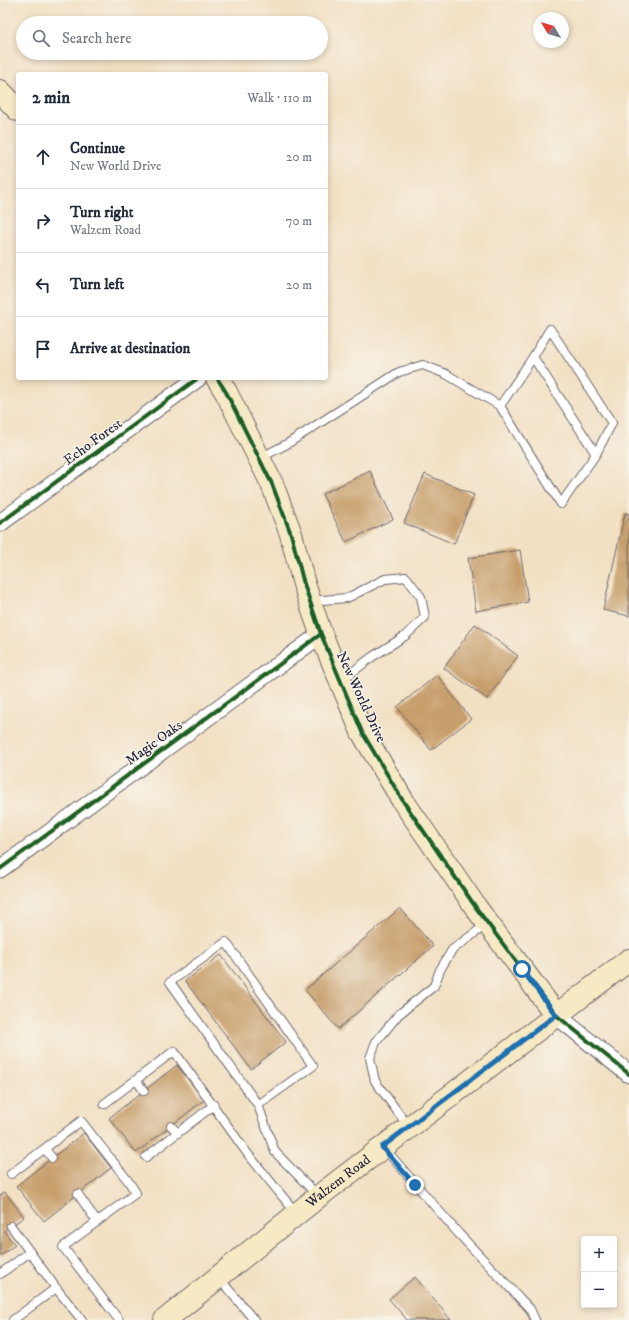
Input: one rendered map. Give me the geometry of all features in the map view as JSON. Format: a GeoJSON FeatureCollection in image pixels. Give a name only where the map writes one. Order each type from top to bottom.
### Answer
{"type":"FeatureCollection","features":[{"type":"Feature","properties":{"kind":"street"},"geometry":{"type":"LineString","coordinates":[[0,91],[16,108]]}},
{"type":"Feature","properties":{"kind":"street","name":"Echo Forest"},"geometry":{"type":"LineString","coordinates":[[0,523],[195,380]]}},
{"type":"Feature","properties":{"kind":"street","name":"New World Drive"},"geometry":{"type":"LineString","coordinates":[[218,380],[226,392],[272,484],[291,534],[321,634],[362,732],[403,801],[488,924],[556,1015]]}},
{"type":"Feature","properties":{"kind":"street","name":"Magic Oaks"},"geometry":{"type":"LineString","coordinates":[[0,868],[321,634]]}},
{"type":"Feature","properties":{"kind":"street","name":"Walzem Road"},"geometry":{"type":"LineString","coordinates":[[165,1320],[296,1214],[382,1147],[629,960]]}},
{"type":"Feature","properties":{"kind":"street"},"geometry":{"type":"LineString","coordinates":[[556,1015],[629,1074]]}},
{"type":"Feature","properties":{"kind":"lane"},"geometry":{"type":"LineString","coordinates":[[260,459],[288,444],[399,372],[423,365],[446,374],[500,406],[561,504],[596,454],[612,423],[550,329],[500,406]]}},
{"type":"Feature","properties":{"kind":"lane"},"geometry":{"type":"LineString","coordinates":[[533,357],[596,454]]}},
{"type":"Feature","properties":{"kind":"lane"},"geometry":{"type":"LineString","coordinates":[[310,601],[347,598],[385,579],[406,577],[422,597],[425,617],[405,636],[372,657],[341,681]]}},
{"type":"Feature","properties":{"kind":"lane"},"geometry":{"type":"LineString","coordinates":[[409,1127],[376,1081],[370,1058],[376,1042],[398,1015],[434,986],[440,970],[452,950],[488,924]]}},
{"type":"Feature","properties":{"kind":"lane"},"geometry":{"type":"LineString","coordinates":[[258,1106],[313,1066],[226,942],[170,982],[258,1106],[276,1152],[319,1196]]}},
{"type":"Feature","properties":{"kind":"lane"},"geometry":{"type":"LineString","coordinates":[[104,1104],[174,1051],[247,1153],[296,1214]]}},
{"type":"Feature","properties":{"kind":"lane"},"geometry":{"type":"LineString","coordinates":[[136,1080],[144,1091]]}},
{"type":"Feature","properties":{"kind":"lane"},"geometry":{"type":"LineString","coordinates":[[146,1157],[214,1105]]}},
{"type":"Feature","properties":{"kind":"lane"},"geometry":{"type":"LineString","coordinates":[[10,1174],[81,1121],[129,1182],[136,1192],[63,1247],[119,1320]]}},
{"type":"Feature","properties":{"kind":"lane"},"geometry":{"type":"LineString","coordinates":[[172,1126],[178,1134]]}},
{"type":"Feature","properties":{"kind":"lane"},"geometry":{"type":"LineString","coordinates":[[382,1147],[459,1234],[530,1309],[535,1320]]}},
{"type":"Feature","properties":{"kind":"lane"},"geometry":{"type":"LineString","coordinates":[[45,1149],[52,1158]]}},
{"type":"Feature","properties":{"kind":"lane"},"geometry":{"type":"LineString","coordinates":[[78,1194],[98,1222]]}},
{"type":"Feature","properties":{"kind":"lane"},"geometry":{"type":"LineString","coordinates":[[11,1226],[56,1288],[82,1320]]}},
{"type":"Feature","properties":{"kind":"lane"},"geometry":{"type":"LineString","coordinates":[[0,1274],[30,1252]]}},
{"type":"Feature","properties":{"kind":"lane"},"geometry":{"type":"LineString","coordinates":[[219,1277],[254,1320]]}},
{"type":"Feature","properties":{"kind":"lane"},"geometry":{"type":"LineString","coordinates":[[13,1320],[56,1288]]}},
{"type":"Feature","properties":{"kind":"building"},"geometry":{"type":"Polygon","coordinates":[[[370,471],[393,519],[346,542],[322,494],[370,471]]]}},
{"type":"Feature","properties":{"kind":"building"},"geometry":{"type":"Polygon","coordinates":[[[425,474],[474,495],[454,544],[404,523],[425,474]]]}},
{"type":"Feature","properties":{"kind":"building"},"geometry":{"type":"Polygon","coordinates":[[[625,513],[629,514],[629,616],[603,610],[625,513]]]}},
{"type":"Feature","properties":{"kind":"building"},"geometry":{"type":"Polygon","coordinates":[[[520,550],[528,602],[476,611],[468,558],[520,550]]]}},
{"type":"Feature","properties":{"kind":"building"},"geometry":{"type":"Polygon","coordinates":[[[475,624],[518,656],[487,699],[444,668],[475,624]]]}},
{"type":"Feature","properties":{"kind":"building"},"geometry":{"type":"Polygon","coordinates":[[[437,675],[471,719],[431,750],[397,707],[437,675]]]}},
{"type":"Feature","properties":{"kind":"building"},"geometry":{"type":"Polygon","coordinates":[[[400,908],[433,946],[338,1029],[305,990],[400,908]]]}},
{"type":"Feature","properties":{"kind":"building"},"geometry":{"type":"Polygon","coordinates":[[[221,955],[286,1042],[251,1069],[185,981],[221,955]]]}},
{"type":"Feature","properties":{"kind":"building"},"geometry":{"type":"Polygon","coordinates":[[[177,1065],[204,1100],[136,1153],[109,1118],[177,1065]]]}},
{"type":"Feature","properties":{"kind":"building"},"geometry":{"type":"Polygon","coordinates":[[[84,1133],[111,1168],[44,1221],[16,1186],[84,1133]]]}},
{"type":"Feature","properties":{"kind":"building"},"geometry":{"type":"Polygon","coordinates":[[[5,1192],[24,1217],[4,1231],[15,1245],[0,1256],[0,1196],[5,1192]]]}},
{"type":"Feature","properties":{"kind":"building"},"geometry":{"type":"Polygon","coordinates":[[[415,1277],[451,1320],[407,1320],[389,1299],[415,1277]]]}},
{"type":"Feature","properties":{"kind":"cycle path"},"geometry":{"type":"LineString","coordinates":[[0,523],[195,380]]}},
{"type":"Feature","properties":{"kind":"cycle path"},"geometry":{"type":"LineString","coordinates":[[218,380],[226,392],[272,484],[291,534],[304,584],[321,634],[362,732],[403,801],[477,909],[556,1015],[629,1074]]}},
{"type":"Feature","properties":{"kind":"cycle path"},"geometry":{"type":"LineString","coordinates":[[0,869],[321,634]]}},
{"type":"Feature","properties":{"kind":"route"},"geometry":{"type":"LineString","coordinates":[[415,1185],[382,1147],[556,1015],[522,969]]}}]}
